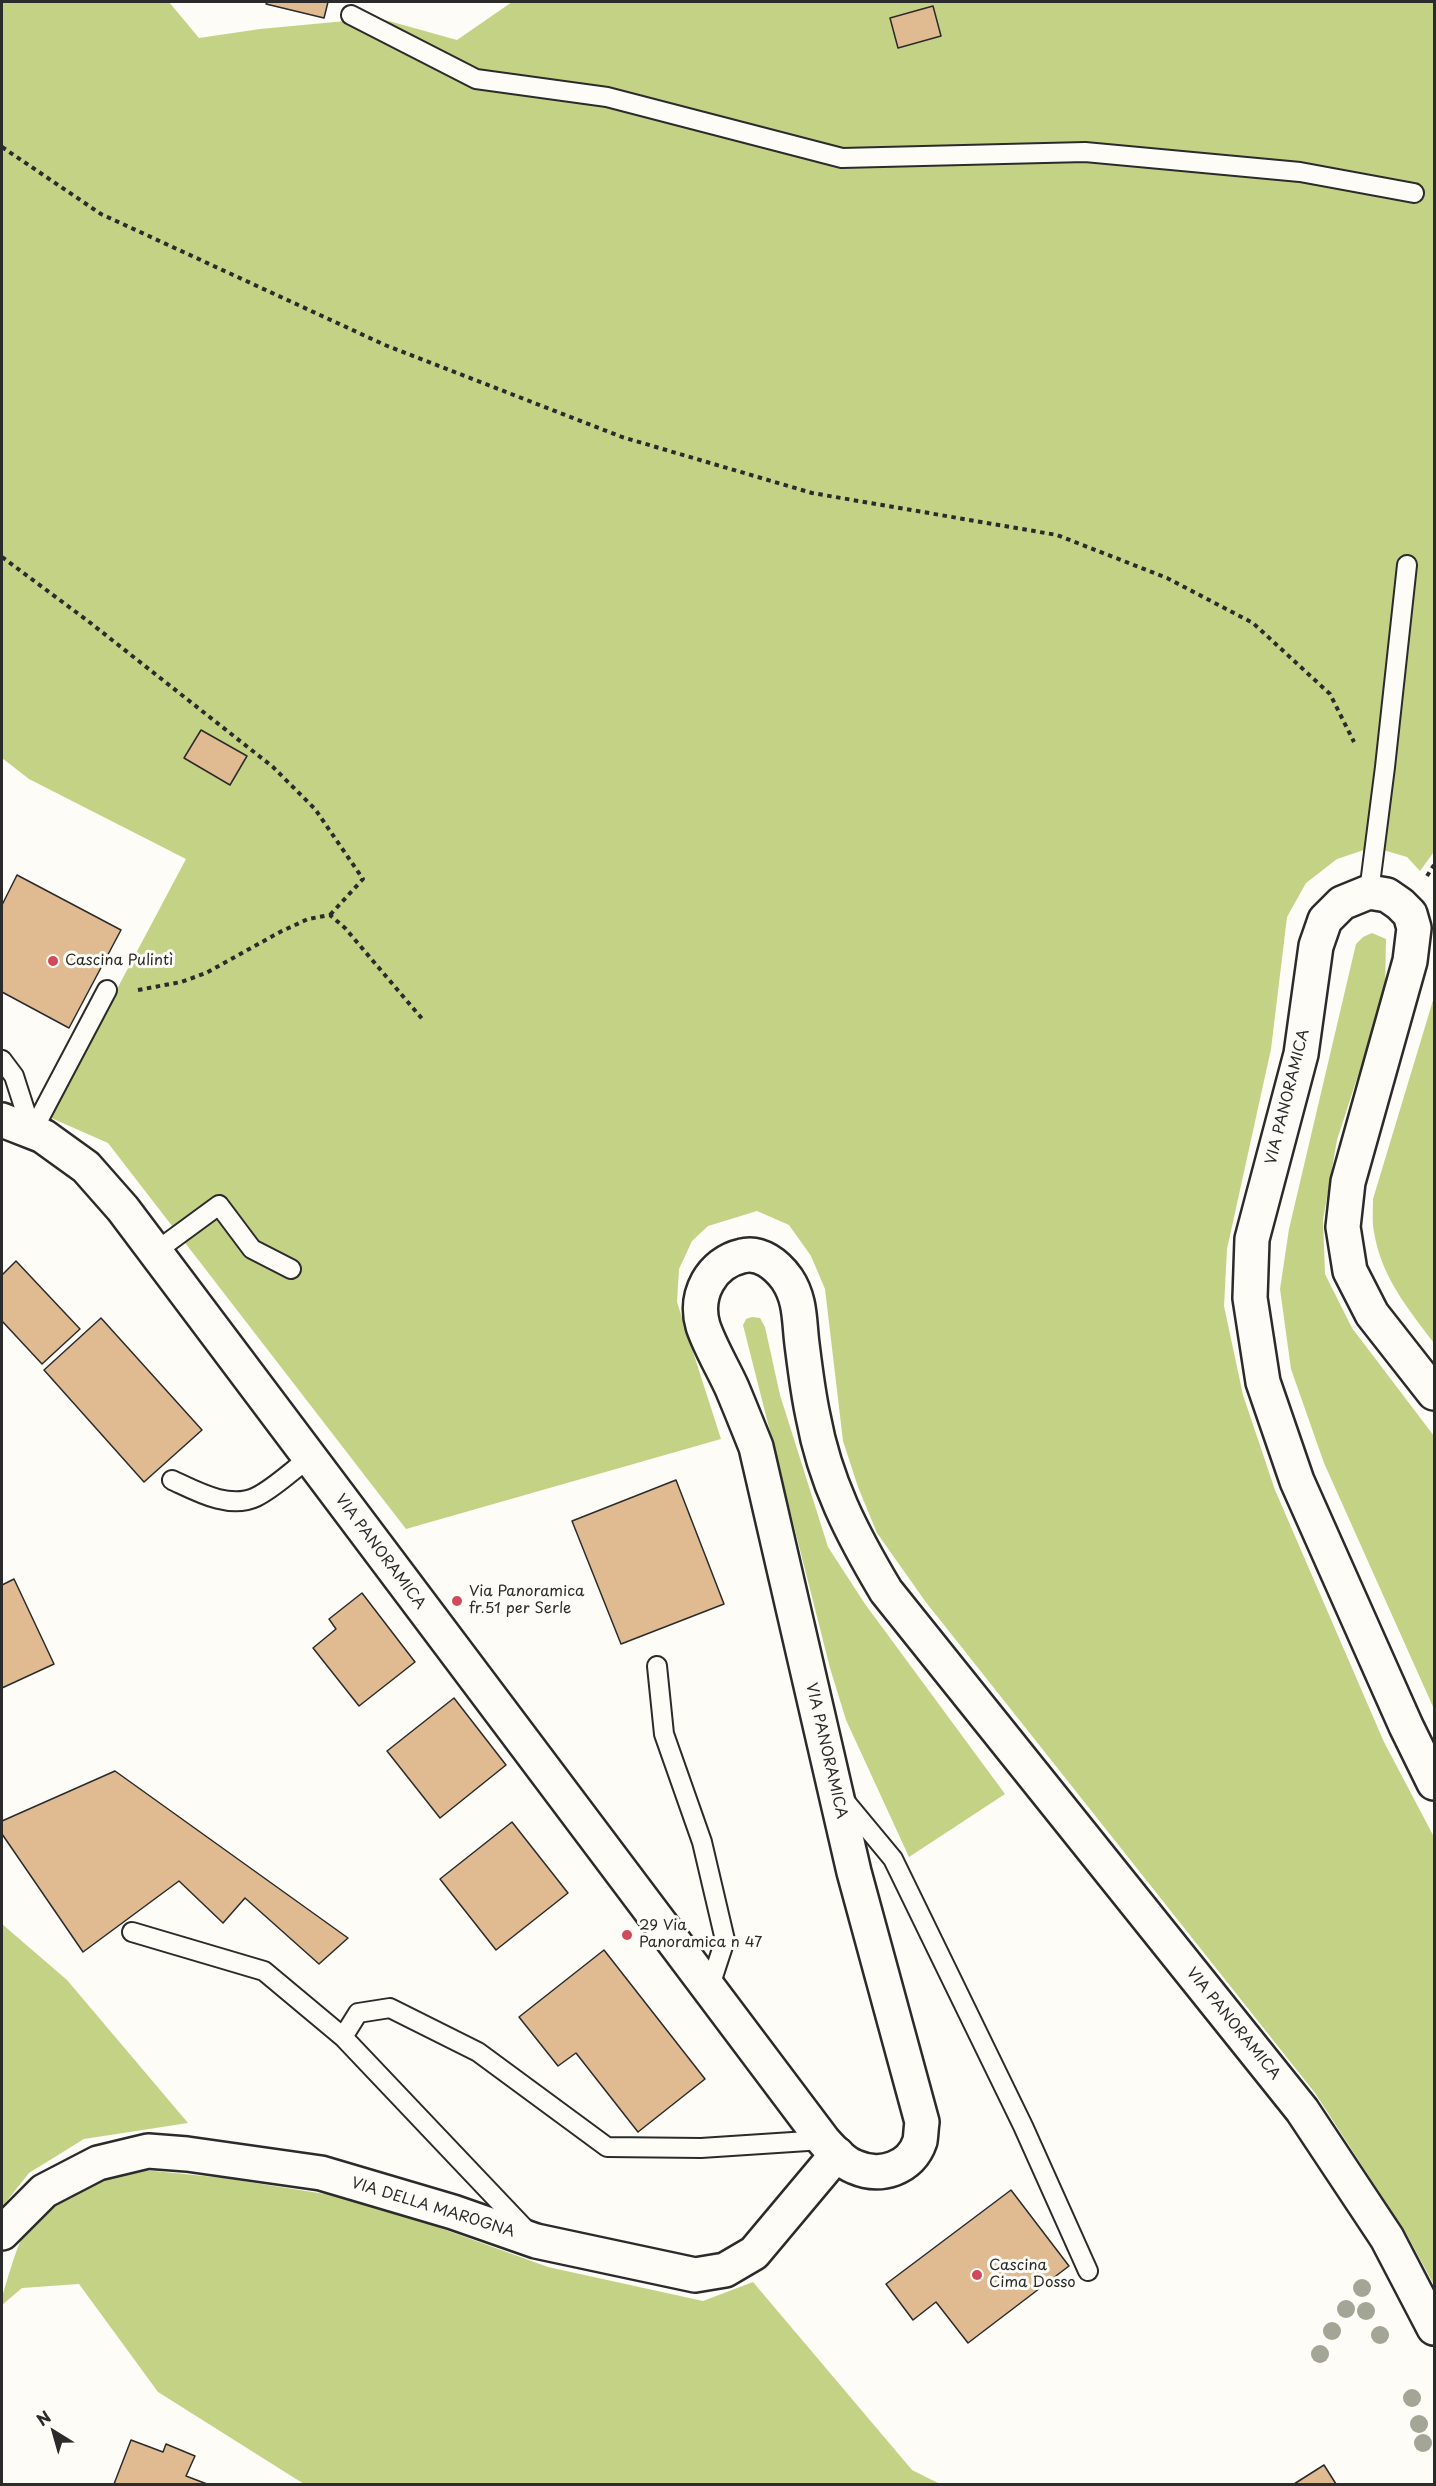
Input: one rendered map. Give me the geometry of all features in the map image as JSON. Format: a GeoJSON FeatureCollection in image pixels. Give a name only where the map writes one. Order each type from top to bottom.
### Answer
{"type":"FeatureCollection","features":[{"type":"Feature","properties":{"kind":"street"},"geometry":{"type":"LineString","coordinates":[[1369,892],[1387,895],[1400,904],[1410,914],[1414,928],[1410,961],[1348,1182],[1343,1227],[1350,1271],[1372,1314],[1434,1393]]}},
{"type":"Feature","properties":{"kind":"street","name":"VIA PANORAMICA"},"geometry":{"type":"LineString","coordinates":[[1369,892],[1342,903],[1325,920],[1317,946],[1301,1054],[1252,1239],[1250,1298],[1263,1382],[1297,1481],[1406,1726],[1434,1783]]}},
{"type":"Feature","properties":{"kind":"street","name":"VIA PANORAMICA"},"geometry":{"type":"LineString","coordinates":[[2,1120],[43,1136],[86,1167],[123,1209],[830,2147],[854,2167],[875,2173],[890,2171],[906,2162],[920,2142],[922,2122],[854,1872],[756,1447],[703,1325],[701,1299],[711,1275],[729,1259],[752,1253],[771,1262],[786,1278],[799,1302],[812,1416],[825,1470],[854,1536],[886,1591],[1302,2110],[1387,2238],[1434,2328]]}},
{"type":"Feature","properties":{"kind":"street","name":"VIA DELLA MAROGNA"},"geometry":{"type":"LineString","coordinates":[[2,2234],[44,2191],[98,2163],[148,2151],[187,2154],[321,2174],[453,2212],[536,2241],[695,2276],[725,2270],[754,2253],[830,2147]]}},
{"type":"Feature","properties":{"kind":"lane"},"geometry":{"type":"LineString","coordinates":[[351,15],[476,79],[608,97],[842,158],[1085,152],[1300,172],[1414,193]]}},
{"type":"Feature","properties":{"kind":"lane"},"geometry":{"type":"LineString","coordinates":[[1369,892],[1407,565]]}},
{"type":"Feature","properties":{"kind":"lane"},"geometry":{"type":"LineString","coordinates":[[32,1132],[107,990]]}},
{"type":"Feature","properties":{"kind":"lane"},"geometry":{"type":"LineString","coordinates":[[2,1060],[14,1076],[32,1132]]}},
{"type":"Feature","properties":{"kind":"lane"},"geometry":{"type":"LineString","coordinates":[[156,1252],[219,1205],[252,1249],[291,1269]]}},
{"type":"Feature","properties":{"kind":"lane"},"geometry":{"type":"LineString","coordinates":[[172,1479],[203,1494],[231,1502],[256,1498],[309,1458]]}},
{"type":"Feature","properties":{"kind":"lane"},"geometry":{"type":"LineString","coordinates":[[657,1666],[664,1734],[702,1842],[725,1940],[709,1989]]}},
{"type":"Feature","properties":{"kind":"lane"},"geometry":{"type":"LineString","coordinates":[[835,1789],[893,1859],[1023,2126],[1088,2271]]}},
{"type":"Feature","properties":{"kind":"lane"},"geometry":{"type":"LineString","coordinates":[[132,1932],[264,1971],[343,2037],[536,2241]]}},
{"type":"Feature","properties":{"kind":"lane"},"geometry":{"type":"LineString","coordinates":[[343,2037],[358,2013],[390,2008],[478,2052],[607,2147],[830,2147]]}},
{"type":"Feature","properties":{"kind":"path"},"geometry":{"type":"LineString","coordinates":[[2,147],[111,219],[385,345],[622,437],[812,494],[1057,535],[1167,578],[1253,623],[1330,694],[1352,741],[1385,768]]}},
{"type":"Feature","properties":{"kind":"path"},"geometry":{"type":"LineString","coordinates":[[2,557],[88,621],[273,767],[315,809],[363,879],[330,915],[308,919],[280,932],[206,974],[181,982],[125,993],[107,990]]}},
{"type":"Feature","properties":{"kind":"path"},"geometry":{"type":"LineString","coordinates":[[330,915],[345,928],[424,1021]]}},
{"type":"Feature","properties":{"kind":"green space"},"geometry":{"type":"Polygon","coordinates":[[[2,2],[169,2],[199,38],[260,29],[378,18],[457,40],[512,2],[1434,2],[1434,854],[1420,871],[1407,857],[1373,847],[1337,859],[1306,883],[1287,917],[1271,1049],[1227,1249],[1224,1306],[1243,1395],[1275,1490],[1384,1742],[1434,1837],[1434,2285],[1407,2235],[1315,2093],[925,1601],[877,1533],[858,1487],[843,1441],[825,1289],[811,1256],[789,1225],[757,1211],[708,1226],[692,1241],[679,1269],[677,1302],[721,1439],[406,1529],[108,1143],[49,1117],[186,859],[29,779],[2,758],[2,2]]]}},
{"type":"Feature","properties":{"kind":"green space"},"geometry":{"type":"Polygon","coordinates":[[[1372,933],[1386,939],[1385,992],[1337,1140],[1323,1220],[1325,1274],[1352,1328],[1434,1436],[1434,1709],[1324,1463],[1291,1369],[1280,1289],[1289,1229],[1356,944],[1363,937],[1372,933]]]}},
{"type":"Feature","properties":{"kind":"green space"},"geometry":{"type":"Polygon","coordinates":[[[1434,997],[1434,1343],[1405,1305],[1383,1263],[1373,1228],[1373,1199],[1434,997]]]}},
{"type":"Feature","properties":{"kind":"green space"},"geometry":{"type":"Polygon","coordinates":[[[760,1318],[765,1327],[780,1395],[828,1547],[865,1604],[1005,1794],[909,1857],[846,1720],[830,1668],[743,1325],[746,1319],[760,1318]]]}},
{"type":"Feature","properties":{"kind":"green space"},"geometry":{"type":"Polygon","coordinates":[[[2,1924],[67,1980],[188,2123],[84,2139],[29,2173],[2,2207],[2,1924]]]}},
{"type":"Feature","properties":{"kind":"green space"},"geometry":{"type":"Polygon","coordinates":[[[135,2169],[224,2178],[363,2200],[548,2267],[703,2301],[753,2282],[912,2470],[940,2484],[304,2484],[158,2392],[79,2284],[22,2288],[2,2305],[2,2297],[13,2261],[30,2225],[42,2213],[70,2194],[135,2169]]]}},
{"type":"Feature","properties":{"kind":"building"},"geometry":{"type":"Polygon","coordinates":[[[267,2],[328,2],[324,18],[266,4],[267,2]]]}},
{"type":"Feature","properties":{"kind":"building"},"geometry":{"type":"Polygon","coordinates":[[[933,6],[941,36],[898,48],[890,18],[933,6]]]}},
{"type":"Feature","properties":{"kind":"building"},"geometry":{"type":"Polygon","coordinates":[[[201,730],[247,756],[230,785],[184,758],[201,730]]]}},
{"type":"Feature","properties":{"kind":"building","name":"Cascina Pulintì"},"geometry":{"type":"Polygon","coordinates":[[[17,875],[121,930],[69,1028],[2,992],[2,905],[17,875]]]}},
{"type":"Feature","properties":{"kind":"building"},"geometry":{"type":"Polygon","coordinates":[[[16,1261],[80,1329],[42,1364],[2,1321],[2,1275],[16,1261]]]}},
{"type":"Feature","properties":{"kind":"building"},"geometry":{"type":"Polygon","coordinates":[[[101,1318],[202,1430],[144,1482],[44,1370],[101,1318]]]}},
{"type":"Feature","properties":{"kind":"building"},"geometry":{"type":"Polygon","coordinates":[[[676,1480],[724,1604],[621,1644],[572,1521],[676,1480]]]}},
{"type":"Feature","properties":{"kind":"building"},"geometry":{"type":"Polygon","coordinates":[[[14,1579],[54,1664],[2,1688],[2,1585],[14,1579]]]}},
{"type":"Feature","properties":{"kind":"building"},"geometry":{"type":"Polygon","coordinates":[[[362,1593],[415,1662],[359,1706],[313,1648],[336,1629],[329,1619],[362,1593]]]}},
{"type":"Feature","properties":{"kind":"building"},"geometry":{"type":"Polygon","coordinates":[[[454,1698],[506,1765],[440,1818],[387,1751],[454,1698]]]}},
{"type":"Feature","properties":{"kind":"building"},"geometry":{"type":"Polygon","coordinates":[[[115,1771],[348,1938],[319,1964],[245,1898],[223,1923],[179,1881],[83,1952],[2,1834],[2,1821],[115,1771]]]}},
{"type":"Feature","properties":{"kind":"building"},"geometry":{"type":"Polygon","coordinates":[[[512,1822],[568,1893],[496,1950],[440,1879],[512,1822]]]}},
{"type":"Feature","properties":{"kind":"building"},"geometry":{"type":"Polygon","coordinates":[[[604,1950],[705,2079],[638,2132],[576,2053],[558,2066],[519,2017],[604,1950]]]}},
{"type":"Feature","properties":{"kind":"building","name":"Cascina Cima Dosso"},"geometry":{"type":"Polygon","coordinates":[[[1011,2190],[1069,2266],[968,2343],[936,2302],[913,2320],[886,2284],[1011,2190]]]}},
{"type":"Feature","properties":{"kind":"building"},"geometry":{"type":"Polygon","coordinates":[[[131,2440],[163,2452],[166,2444],[195,2456],[186,2476],[207,2484],[114,2484],[131,2440]]]}},
{"type":"Feature","properties":{"kind":"building"},"geometry":{"type":"Polygon","coordinates":[[[1324,2465],[1336,2484],[1294,2484],[1324,2465]]]}},
{"type":"Feature","properties":{"kind":"place","name":"Cascina Pulintì"},"geometry":{"type":"Point","coordinates":[53,961]}},
{"type":"Feature","properties":{"kind":"place","name":"Via Panoramica fr.51 per Serle"},"geometry":{"type":"Point","coordinates":[457,1601]}},
{"type":"Feature","properties":{"kind":"place","name":"29 Via Panoramica n 47"},"geometry":{"type":"Point","coordinates":[627,1935]}},
{"type":"Feature","properties":{"kind":"place","name":"Cascina Cima Dosso"},"geometry":{"type":"Point","coordinates":[977,2275]}}]}
